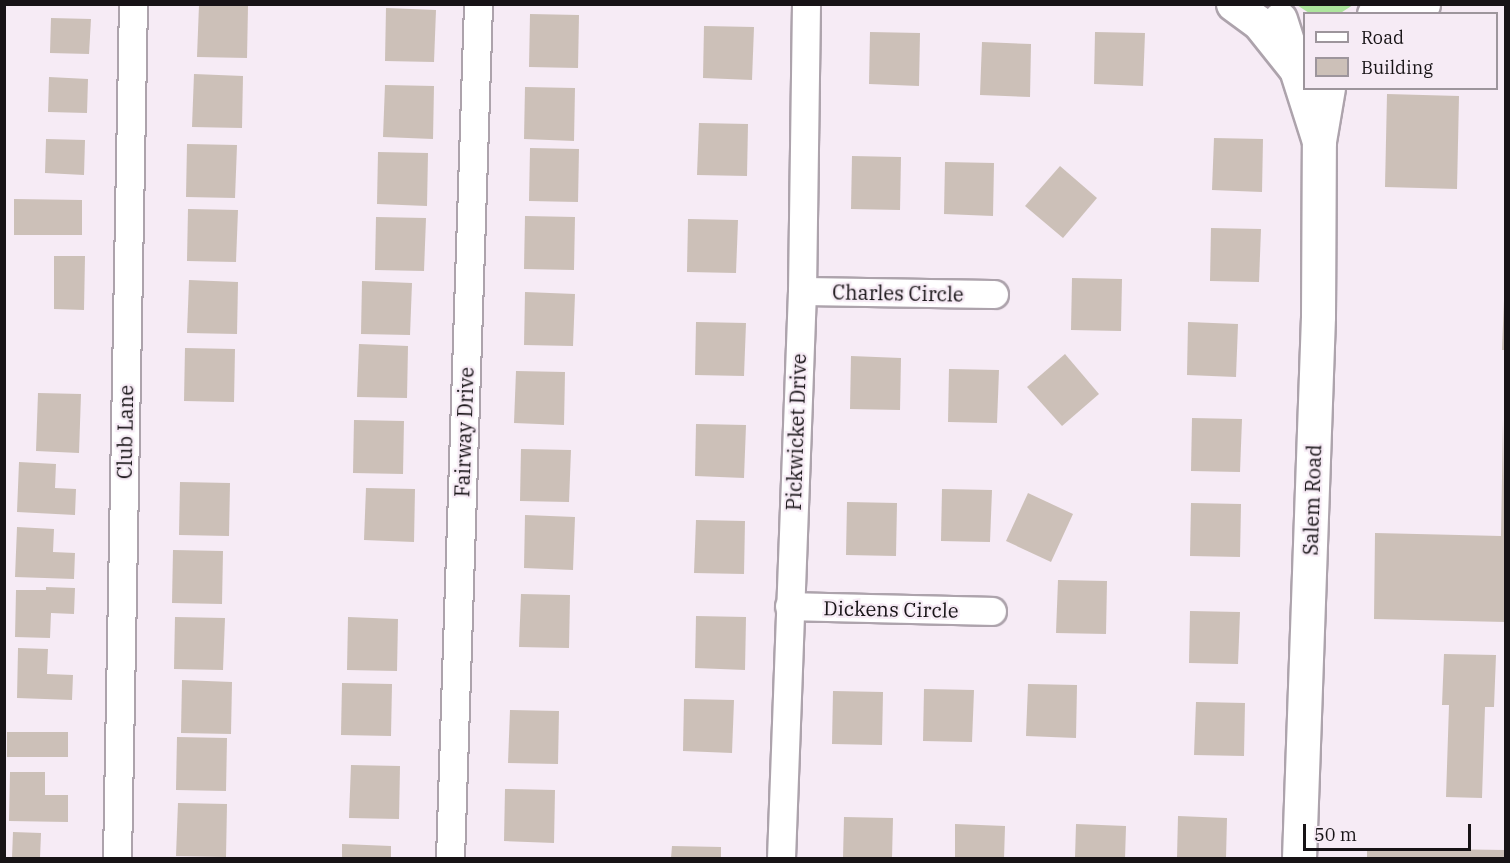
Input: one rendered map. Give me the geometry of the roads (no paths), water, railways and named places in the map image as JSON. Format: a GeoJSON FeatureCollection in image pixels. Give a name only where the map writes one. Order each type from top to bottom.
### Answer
{"type":"FeatureCollection","features":[{"type":"Feature","properties":{"kind":"main road"},"geometry":{"type":"LineString","coordinates":[[1233,4],[1259,22],[1295,68]]}},
{"type":"Feature","properties":{"kind":"main road"},"geometry":{"type":"LineString","coordinates":[[1405,12],[1423,4]]}},
{"type":"Feature","properties":{"kind":"main road","name":"Salem Road"},"geometry":{"type":"LineString","coordinates":[[1279,15],[1303,87]]}},
{"type":"Feature","properties":{"kind":"main road","name":"Salem Road"},"geometry":{"type":"LineString","coordinates":[[1304,90],[1322,131]]}},
{"type":"Feature","properties":{"kind":"main road","name":"Salem Road"},"geometry":{"type":"LineString","coordinates":[[1299,858],[1322,131],[1328,90]]}},
{"type":"Feature","properties":{"kind":"main road"},"geometry":{"type":"LineString","coordinates":[[1322,131],[1336,113],[1341,90]]}},
{"type":"Feature","properties":{"kind":"street","name":"Club Lane"},"geometry":{"type":"LineString","coordinates":[[117,858],[133,4]]}},
{"type":"Feature","properties":{"kind":"street","name":"Fairway Drive"},"geometry":{"type":"LineString","coordinates":[[450,858],[478,4]]}},
{"type":"Feature","properties":{"kind":"street","name":"Pickwicket Drive"},"geometry":{"type":"LineString","coordinates":[[781,858],[802,291],[806,4]]}},
{"type":"Feature","properties":{"kind":"street","name":"Charles Circle"},"geometry":{"type":"LineString","coordinates":[[802,291],[994,294]]}},
{"type":"Feature","properties":{"kind":"street","name":"Dickens Circle"},"geometry":{"type":"LineString","coordinates":[[789,606],[992,611]]}}]}
